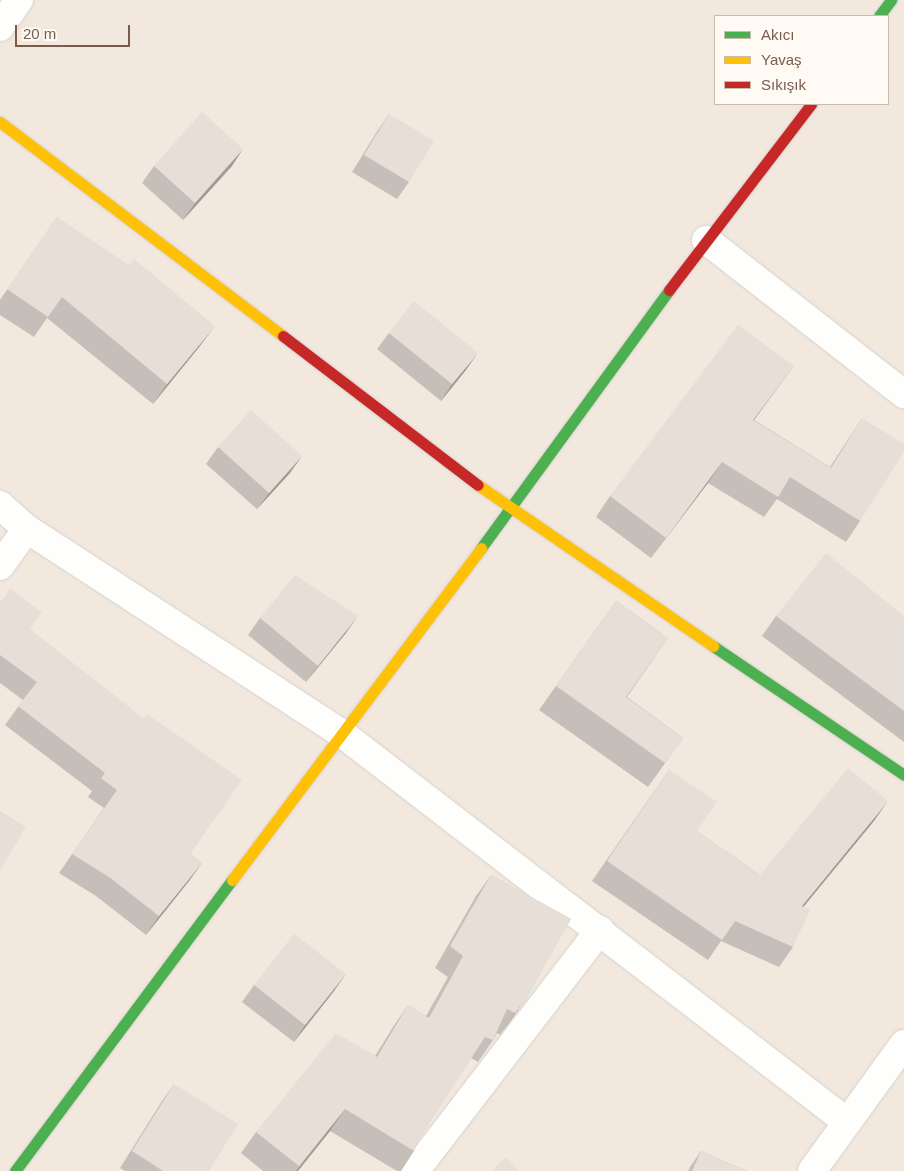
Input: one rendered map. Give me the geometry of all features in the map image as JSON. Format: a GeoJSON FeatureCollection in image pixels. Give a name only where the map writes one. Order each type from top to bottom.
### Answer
{"type":"FeatureCollection","features":[{"type":"Feature","properties":{"kind":"street"},"geometry":{"type":"LineString","coordinates":[[0,28],[20,0]]}},
{"type":"Feature","properties":{"kind":"street"},"geometry":{"type":"LineString","coordinates":[[880,15],[891,0]]}},
{"type":"Feature","properties":{"kind":"street"},"geometry":{"type":"LineString","coordinates":[[15,1171],[340,732],[510,509],[706,240],[810,105]]}},
{"type":"Feature","properties":{"kind":"street"},"geometry":{"type":"LineString","coordinates":[[0,122],[510,509],[904,775]]}},
{"type":"Feature","properties":{"kind":"street"},"geometry":{"type":"LineString","coordinates":[[706,240],[904,394]]}},
{"type":"Feature","properties":{"kind":"street"},"geometry":{"type":"LineString","coordinates":[[0,504],[27,530],[340,732],[600,930],[847,1122]]}},
{"type":"Feature","properties":{"kind":"street"},"geometry":{"type":"LineString","coordinates":[[0,566],[27,530]]}},
{"type":"Feature","properties":{"kind":"street"},"geometry":{"type":"LineString","coordinates":[[415,1171],[600,930]]}},
{"type":"Feature","properties":{"kind":"street"},"geometry":{"type":"LineString","coordinates":[[812,1171],[904,1044]]}},
{"type":"Feature","properties":{"kind":"shaded area"},"geometry":{"type":"Polygon","coordinates":[[[0,0],[904,0],[904,1171],[0,1171],[0,0]]]}},
{"type":"Feature","properties":{"kind":"building"},"geometry":{"type":"Polygon","coordinates":[[[202,112],[243,149],[195,203],[154,166],[202,112]]]}},
{"type":"Feature","properties":{"kind":"building"},"geometry":{"type":"Polygon","coordinates":[[[389,114],[434,141],[409,182],[364,155],[389,114]]]}},
{"type":"Feature","properties":{"kind":"building"},"geometry":{"type":"Polygon","coordinates":[[[57,217],[129,265],[134,259],[215,326],[167,384],[62,297],[48,317],[7,289],[57,217]]]}},
{"type":"Feature","properties":{"kind":"building"},"geometry":{"type":"Polygon","coordinates":[[[414,301],[478,353],[452,384],[389,333],[414,301]]]}},
{"type":"Feature","properties":{"kind":"building"},"geometry":{"type":"Polygon","coordinates":[[[738,325],[794,366],[753,420],[831,468],[862,418],[904,444],[904,452],[860,521],[790,477],[778,497],[722,462],[666,538],[610,496],[738,325]]]}},
{"type":"Feature","properties":{"kind":"building"},"geometry":{"type":"Polygon","coordinates":[[[251,410],[302,456],[269,493],[218,447],[251,410]]]}},
{"type":"Feature","properties":{"kind":"building"},"geometry":{"type":"Polygon","coordinates":[[[826,553],[904,616],[904,711],[776,616],[826,553]]]}},
{"type":"Feature","properties":{"kind":"building"},"geometry":{"type":"Polygon","coordinates":[[[295,575],[358,616],[318,666],[260,618],[295,575]]]}},
{"type":"Feature","properties":{"kind":"building"},"geometry":{"type":"Polygon","coordinates":[[[10,589],[42,612],[30,629],[143,718],[147,714],[242,780],[190,854],[202,863],[159,916],[109,877],[72,854],[117,790],[101,778],[105,773],[18,706],[37,682],[0,655],[0,601],[10,589]]]}},
{"type":"Feature","properties":{"kind":"building"},"geometry":{"type":"Polygon","coordinates":[[[616,601],[668,638],[626,697],[683,738],[665,763],[556,686],[616,601]]]}},
{"type":"Feature","properties":{"kind":"building"},"geometry":{"type":"Polygon","coordinates":[[[848,768],[888,801],[802,906],[810,910],[793,947],[735,921],[722,940],[607,861],[669,770],[717,802],[697,831],[760,875],[848,768]]]}},
{"type":"Feature","properties":{"kind":"building"},"geometry":{"type":"Polygon","coordinates":[[[0,811],[26,827],[0,870],[0,811]]]}},
{"type":"Feature","properties":{"kind":"building"},"geometry":{"type":"Polygon","coordinates":[[[491,875],[571,919],[528,996],[515,1013],[507,1009],[493,1040],[485,1037],[418,1140],[414,1151],[345,1109],[299,1166],[256,1132],[336,1033],[377,1057],[408,1005],[429,1018],[463,956],[450,946],[491,875]]]}},
{"type":"Feature","properties":{"kind":"building"},"geometry":{"type":"Polygon","coordinates":[[[294,934],[346,974],[305,1025],[254,985],[294,934]]]}},
{"type":"Feature","properties":{"kind":"building"},"geometry":{"type":"Polygon","coordinates":[[[174,1084],[238,1124],[209,1171],[163,1171],[132,1151],[174,1084]]]}},
{"type":"Feature","properties":{"kind":"building"},"geometry":{"type":"Polygon","coordinates":[[[701,1151],[747,1171],[692,1171],[701,1151]]]}},
{"type":"Feature","properties":{"kind":"building"},"geometry":{"type":"Polygon","coordinates":[[[505,1157],[519,1171],[492,1171],[505,1157]]]}},
{"type":"Feature","properties":{"kind":"traffic: fast"},"geometry":{"type":"LineString","coordinates":[[880,15],[891,0]]}},
{"type":"Feature","properties":{"kind":"traffic: fast"},"geometry":{"type":"LineString","coordinates":[[481,548],[669,290]]}},
{"type":"Feature","properties":{"kind":"traffic: fast"},"geometry":{"type":"LineString","coordinates":[[713,646],[904,775]]}},
{"type":"Feature","properties":{"kind":"traffic: fast"},"geometry":{"type":"LineString","coordinates":[[15,1171],[232,880]]}},
{"type":"Feature","properties":{"kind":"traffic: slow"},"geometry":{"type":"LineString","coordinates":[[0,122],[283,336]]}},
{"type":"Feature","properties":{"kind":"traffic: slow"},"geometry":{"type":"LineString","coordinates":[[478,485],[713,646]]}},
{"type":"Feature","properties":{"kind":"traffic: slow"},"geometry":{"type":"LineString","coordinates":[[232,880],[481,548]]}},
{"type":"Feature","properties":{"kind":"traffic: jam"},"geometry":{"type":"LineString","coordinates":[[669,290],[810,105]]}},
{"type":"Feature","properties":{"kind":"traffic: jam"},"geometry":{"type":"LineString","coordinates":[[283,336],[478,485]]}}]}
